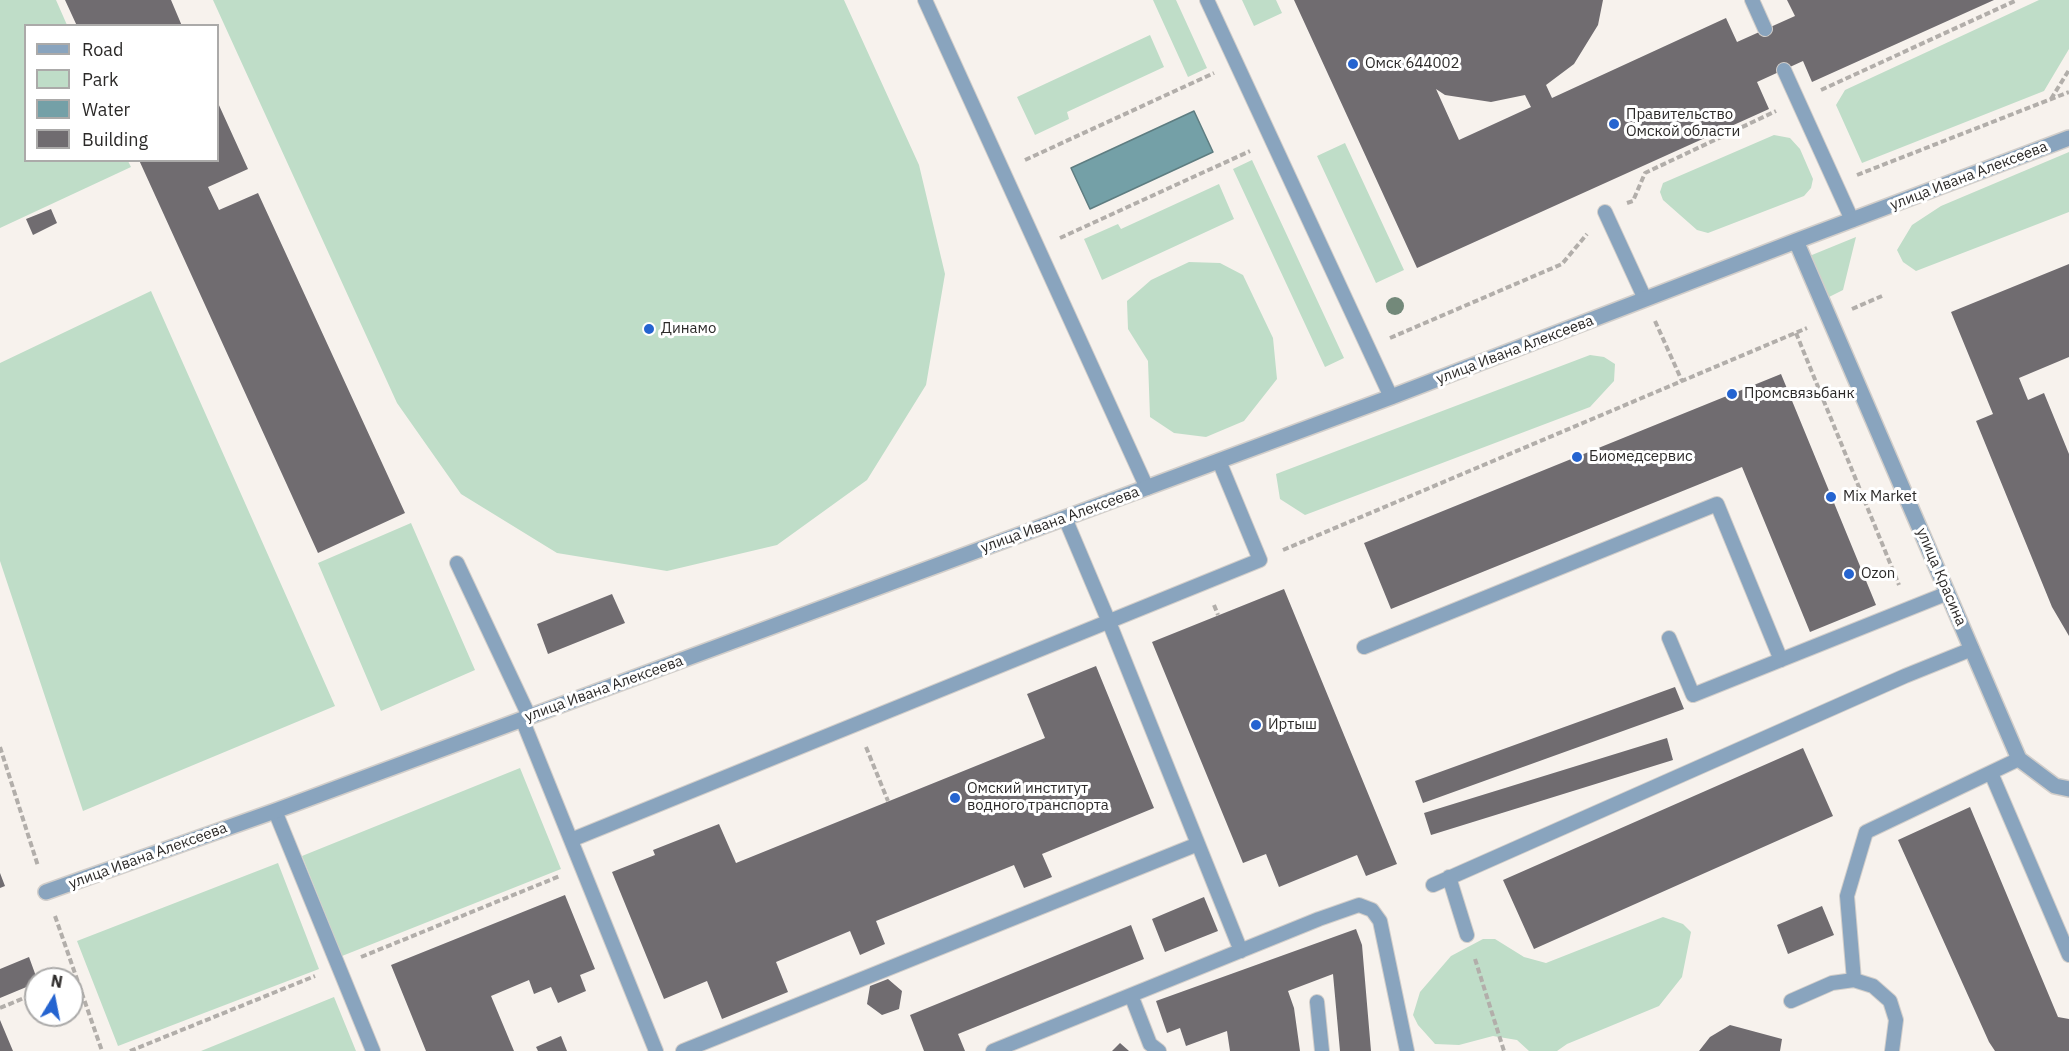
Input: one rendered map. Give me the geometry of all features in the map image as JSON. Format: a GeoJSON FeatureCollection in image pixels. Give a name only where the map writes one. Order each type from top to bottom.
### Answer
{"type":"FeatureCollection","features":[{"type":"Feature","properties":{"kind":"street","name":"улица Ивана Алексеева"},"geometry":{"type":"LineString","coordinates":[[46,892],[275,811],[1147,488],[2069,138]]}},
{"type":"Feature","properties":{"kind":"street","name":"улица Красина"},"geometry":{"type":"LineString","coordinates":[[1796,241],[2019,759],[2055,786],[2069,789]]}},
{"type":"Feature","properties":{"kind":"lane"},"geometry":{"type":"LineString","coordinates":[[924,0],[1147,488]]}},
{"type":"Feature","properties":{"kind":"lane"},"geometry":{"type":"LineString","coordinates":[[1207,0],[1391,397]]}},
{"type":"Feature","properties":{"kind":"lane"},"geometry":{"type":"LineString","coordinates":[[1752,0],[1765,29]]}},
{"type":"Feature","properties":{"kind":"lane"},"geometry":{"type":"LineString","coordinates":[[1784,70],[1852,220]]}},
{"type":"Feature","properties":{"kind":"lane"},"geometry":{"type":"LineString","coordinates":[[1605,212],[1645,299]]}},
{"type":"Feature","properties":{"kind":"lane"},"geometry":{"type":"LineString","coordinates":[[571,840],[1260,560],[1219,461]]}},
{"type":"Feature","properties":{"kind":"lane"},"geometry":{"type":"LineString","coordinates":[[1364,647],[1717,504],[1781,660]]}},
{"type":"Feature","properties":{"kind":"lane"},"geometry":{"type":"LineString","coordinates":[[1065,518],[1241,951]]}},
{"type":"Feature","properties":{"kind":"lane"},"geometry":{"type":"LineString","coordinates":[[458,563],[526,718],[571,840],[656,1051]]}},
{"type":"Feature","properties":{"kind":"lane"},"geometry":{"type":"LineString","coordinates":[[1669,638],[1693,695],[1948,593]]}},
{"type":"Feature","properties":{"kind":"lane"},"geometry":{"type":"LineString","coordinates":[[1433,885],[1972,649]]}},
{"type":"Feature","properties":{"kind":"lane"},"geometry":{"type":"LineString","coordinates":[[1854,980],[1847,896],[1866,832],[2019,759]]}},
{"type":"Feature","properties":{"kind":"lane"},"geometry":{"type":"LineString","coordinates":[[1991,773],[2069,955]]}},
{"type":"Feature","properties":{"kind":"lane"},"geometry":{"type":"LineString","coordinates":[[275,811],[373,1051]]}},
{"type":"Feature","properties":{"kind":"lane"},"geometry":{"type":"LineString","coordinates":[[683,1051],[1198,844]]}},
{"type":"Feature","properties":{"kind":"lane"},"geometry":{"type":"LineString","coordinates":[[1449,878],[1467,935]]}},
{"type":"Feature","properties":{"kind":"lane"},"geometry":{"type":"LineString","coordinates":[[993,1051],[1318,919],[1359,905],[1372,910],[1380,921],[1407,1051]]}},
{"type":"Feature","properties":{"kind":"lane"},"geometry":{"type":"LineString","coordinates":[[1791,1001],[1832,983],[1854,980],[1873,986],[1890,1002],[1896,1020],[1892,1051]]}},
{"type":"Feature","properties":{"kind":"lane"},"geometry":{"type":"LineString","coordinates":[[1131,995],[1150,1044],[1159,1051]]}},
{"type":"Feature","properties":{"kind":"lane"},"geometry":{"type":"LineString","coordinates":[[1317,1002],[1322,1051]]}},
{"type":"Feature","properties":{"kind":"path"},"geometry":{"type":"LineString","coordinates":[[1645,173],[2017,0]]}},
{"type":"Feature","properties":{"kind":"path"},"geometry":{"type":"LineString","coordinates":[[1002,171],[1236,63]]}},
{"type":"Feature","properties":{"kind":"path"},"geometry":{"type":"LineString","coordinates":[[2050,99],[2069,70]]}},
{"type":"Feature","properties":{"kind":"path"},"geometry":{"type":"LineString","coordinates":[[1855,176],[2069,92]]}},
{"type":"Feature","properties":{"kind":"path"},"geometry":{"type":"LineString","coordinates":[[1038,249],[1272,140]]}},
{"type":"Feature","properties":{"kind":"path"},"geometry":{"type":"LineString","coordinates":[[1368,348],[1562,264]]}},
{"type":"Feature","properties":{"kind":"path"},"geometry":{"type":"LineString","coordinates":[[1645,299],[1682,381]]}},
{"type":"Feature","properties":{"kind":"path"},"geometry":{"type":"LineString","coordinates":[[1313,538],[1829,318]]}},
{"type":"Feature","properties":{"kind":"path"},"geometry":{"type":"LineString","coordinates":[[1796,333],[1908,609]]}},
{"type":"Feature","properties":{"kind":"path"},"geometry":{"type":"LineString","coordinates":[[0,747],[70,967]]}},
{"type":"Feature","properties":{"kind":"path"},"geometry":{"type":"LineString","coordinates":[[872,762],[888,801]]}},
{"type":"Feature","properties":{"kind":"path"},"geometry":{"type":"LineString","coordinates":[[1467,935],[1504,1051]]}},
{"type":"Feature","properties":{"kind":"path"},"geometry":{"type":"LineString","coordinates":[[0,1008],[24,998]]}},
{"type":"Feature","properties":{"kind":"path"},"geometry":{"type":"LineString","coordinates":[[84,1004],[102,1051]]}},
{"type":"Feature","properties":{"kind":"green space"},"geometry":{"type":"Polygon","coordinates":[[[0,0],[56,0],[67,24],[24,24],[24,162],[128,162],[131,167],[0,228],[0,0]]]}},
{"type":"Feature","properties":{"kind":"green space","name":"Динамо"},"geometry":{"type":"Polygon","coordinates":[[[213,0],[844,0],[919,165],[945,274],[926,385],[867,480],[777,545],[667,571],[557,553],[461,494],[397,403],[213,0]]]}},
{"type":"Feature","properties":{"kind":"green space"},"geometry":{"type":"Polygon","coordinates":[[[1153,0],[1176,0],[1207,68],[1188,77],[1153,0]]]}},
{"type":"Feature","properties":{"kind":"green space"},"geometry":{"type":"Polygon","coordinates":[[[1242,0],[1276,0],[1282,13],[1254,26],[1242,0]]]}},
{"type":"Feature","properties":{"kind":"green space"},"geometry":{"type":"Polygon","coordinates":[[[2039,0],[2069,0],[2069,49],[2044,91],[1862,163],[1836,105],[1845,90],[2039,0]]]}},
{"type":"Feature","properties":{"kind":"green space"},"geometry":{"type":"Polygon","coordinates":[[[1150,35],[1164,67],[1067,112],[1069,119],[1035,135],[1017,97],[1150,35]]]}},
{"type":"Feature","properties":{"kind":"green space"},"geometry":{"type":"Polygon","coordinates":[[[1774,135],[1790,138],[1800,149],[1813,179],[1811,188],[1804,196],[1708,233],[1697,230],[1663,200],[1660,192],[1663,183],[1774,135]]]}},
{"type":"Feature","properties":{"kind":"green space"},"geometry":{"type":"Polygon","coordinates":[[[1345,143],[1404,270],[1376,283],[1317,156],[1345,143]]]}},
{"type":"Feature","properties":{"kind":"green space"},"geometry":{"type":"Polygon","coordinates":[[[2069,152],[2069,212],[1916,271],[1903,262],[1897,250],[1912,225],[1941,206],[2069,152]]]}},
{"type":"Feature","properties":{"kind":"green space"},"geometry":{"type":"Polygon","coordinates":[[[1252,160],[1344,358],[1325,367],[1233,169],[1252,160]]]}},
{"type":"Feature","properties":{"kind":"green space"},"geometry":{"type":"Polygon","coordinates":[[[1219,184],[1234,219],[1102,280],[1084,239],[1118,224],[1121,229],[1219,184]]]}},
{"type":"Feature","properties":{"kind":"green space"},"geometry":{"type":"Polygon","coordinates":[[[1856,237],[1843,290],[1825,299],[1807,257],[1856,237]]]}},
{"type":"Feature","properties":{"kind":"green space"},"geometry":{"type":"Polygon","coordinates":[[[1189,262],[1220,263],[1243,275],[1273,338],[1277,379],[1244,421],[1206,437],[1174,433],[1150,417],[1148,361],[1128,329],[1127,301],[1151,280],[1189,262]]]}},
{"type":"Feature","properties":{"kind":"green space"},"geometry":{"type":"Polygon","coordinates":[[[151,291],[335,706],[83,811],[0,561],[0,363],[151,291]]]}},
{"type":"Feature","properties":{"kind":"green space"},"geometry":{"type":"Polygon","coordinates":[[[1590,355],[1604,357],[1615,364],[1614,381],[1590,407],[1305,515],[1280,499],[1276,474],[1590,355]]]}},
{"type":"Feature","properties":{"kind":"green space"},"geometry":{"type":"Polygon","coordinates":[[[411,523],[475,670],[381,711],[318,563],[411,523]]]}},
{"type":"Feature","properties":{"kind":"green space"},"geometry":{"type":"Polygon","coordinates":[[[520,768],[561,869],[342,956],[302,856],[520,768]]]}},
{"type":"Feature","properties":{"kind":"green space"},"geometry":{"type":"Polygon","coordinates":[[[278,863],[319,969],[118,1046],[77,941],[278,863]]]}},
{"type":"Feature","properties":{"kind":"green space"},"geometry":{"type":"Polygon","coordinates":[[[1663,917],[1683,924],[1691,932],[1682,977],[1659,1006],[1567,1044],[1557,1051],[1529,1051],[1517,1040],[1493,1036],[1459,1045],[1435,1044],[1418,1025],[1413,1015],[1420,992],[1451,956],[1483,939],[1495,939],[1524,957],[1546,963],[1663,917]]]}},
{"type":"Feature","properties":{"kind":"green space"},"geometry":{"type":"Polygon","coordinates":[[[334,997],[356,1051],[201,1051],[334,997]]]}},
{"type":"Feature","properties":{"kind":"water"},"geometry":{"type":"Polygon","coordinates":[[[1194,111],[1213,152],[1090,209],[1071,168],[1194,111]]]}},
{"type":"Feature","properties":{"kind":"building"},"geometry":{"type":"Polygon","coordinates":[[[65,0],[171,0],[181,24],[76,24],[65,0]]]}},
{"type":"Feature","properties":{"kind":"building","name":"Правительство Омской области"},"geometry":{"type":"Polygon","coordinates":[[[1294,0],[1603,0],[1598,25],[1574,64],[1546,85],[1552,98],[1726,18],[1737,42],[1795,16],[1787,0],[1994,0],[1812,82],[1803,61],[1757,82],[1769,109],[1417,268],[1294,0]],[[1436,89],[1459,140],[1531,107],[1525,95],[1491,102],[1445,95],[1436,89]]]}},
{"type":"Feature","properties":{"kind":"building"},"geometry":{"type":"Polygon","coordinates":[[[219,105],[248,169],[208,187],[219,210],[258,193],[405,513],[318,553],[140,162],[219,162],[219,105]]]}},
{"type":"Feature","properties":{"kind":"building"},"geometry":{"type":"Polygon","coordinates":[[[51,209],[57,223],[33,235],[26,219],[51,209]]]}},
{"type":"Feature","properties":{"kind":"building"},"geometry":{"type":"Polygon","coordinates":[[[2069,264],[2069,357],[2019,378],[2028,400],[2044,393],[2069,454],[2069,636],[2052,607],[1976,421],[1993,414],[1951,312],[2069,264]]]}},
{"type":"Feature","properties":{"kind":"building"},"geometry":{"type":"Polygon","coordinates":[[[1781,374],[1876,605],[1810,632],[1742,467],[1391,609],[1364,543],[1781,374]]]}},
{"type":"Feature","properties":{"kind":"building"},"geometry":{"type":"Polygon","coordinates":[[[1284,589],[1397,864],[1366,876],[1357,855],[1279,887],[1266,854],[1243,863],[1152,642],[1284,589]]]}},
{"type":"Feature","properties":{"kind":"building"},"geometry":{"type":"Polygon","coordinates":[[[612,594],[625,623],[548,654],[537,624],[612,594]]]}},
{"type":"Feature","properties":{"kind":"building"},"geometry":{"type":"Polygon","coordinates":[[[1096,666],[1154,808],[1042,854],[1052,877],[1024,888],[1014,865],[876,921],[885,944],[860,955],[850,931],[776,962],[788,992],[722,1019],[707,981],[664,999],[612,872],[655,855],[653,850],[719,824],[736,863],[1045,738],[1027,694],[1096,666]]]}},
{"type":"Feature","properties":{"kind":"building"},"geometry":{"type":"Polygon","coordinates":[[[1675,687],[1684,709],[1423,803],[1415,781],[1675,687]]]}},
{"type":"Feature","properties":{"kind":"building"},"geometry":{"type":"Polygon","coordinates":[[[1667,738],[1673,760],[1431,835],[1424,813],[1667,738]]]}},
{"type":"Feature","properties":{"kind":"building"},"geometry":{"type":"Polygon","coordinates":[[[1803,748],[1833,816],[1534,949],[1503,880],[1803,748]]]}},
{"type":"Feature","properties":{"kind":"building"},"geometry":{"type":"Polygon","coordinates":[[[1970,807],[2058,1017],[2069,1019],[2069,1051],[1995,1051],[1898,840],[1970,807]]]}},
{"type":"Feature","properties":{"kind":"building"},"geometry":{"type":"Polygon","coordinates":[[[0,873],[5,886],[0,888],[0,873]]]}},
{"type":"Feature","properties":{"kind":"building"},"geometry":{"type":"Polygon","coordinates":[[[565,895],[595,969],[580,975],[586,991],[558,1003],[551,987],[534,994],[529,980],[491,996],[514,1051],[426,1051],[391,965],[565,895]]]}},
{"type":"Feature","properties":{"kind":"building"},"geometry":{"type":"Polygon","coordinates":[[[1204,897],[1218,931],[1165,952],[1152,919],[1204,897]]]}},
{"type":"Feature","properties":{"kind":"building"},"geometry":{"type":"Polygon","coordinates":[[[1822,906],[1834,935],[1788,954],[1777,925],[1822,906]]]}},
{"type":"Feature","properties":{"kind":"building"},"geometry":{"type":"Polygon","coordinates":[[[1131,925],[1144,959],[958,1034],[965,1051],[924,1051],[910,1015],[1131,925]]]}},
{"type":"Feature","properties":{"kind":"building"},"geometry":{"type":"Polygon","coordinates":[[[1356,929],[1362,945],[1371,1051],[1340,1051],[1333,974],[1288,991],[1294,1008],[1300,1051],[1230,1051],[1227,1031],[1186,1046],[1180,1028],[1167,1033],[1156,1001],[1356,929]]]}},
{"type":"Feature","properties":{"kind":"building"},"geometry":{"type":"Polygon","coordinates":[[[29,957],[33,967],[24,967],[24,988],[0,998],[0,969],[29,957]]]}},
{"type":"Feature","properties":{"kind":"building"},"geometry":{"type":"Polygon","coordinates":[[[888,979],[902,991],[899,1009],[882,1015],[867,1004],[870,986],[888,979]]]}},
{"type":"Feature","properties":{"kind":"building"},"geometry":{"type":"Polygon","coordinates":[[[0,1020],[13,1051],[0,1051],[0,1020]]]}},
{"type":"Feature","properties":{"kind":"building"},"geometry":{"type":"Polygon","coordinates":[[[1730,1025],[1782,1039],[1780,1051],[1699,1051],[1710,1037],[1730,1025]]]}},
{"type":"Feature","properties":{"kind":"building"},"geometry":{"type":"Polygon","coordinates":[[[561,1036],[567,1051],[538,1051],[536,1047],[561,1036]]]}},
{"type":"Feature","properties":{"kind":"building"},"geometry":{"type":"Polygon","coordinates":[[[1120,1043],[1129,1051],[1112,1051],[1120,1043]]]}},
{"type":"Feature","properties":{"kind":"place","name":"Омск 644002"},"geometry":{"type":"Point","coordinates":[1353,64]}},
{"type":"Feature","properties":{"kind":"place","name":"Правительство Омской области"},"geometry":{"type":"Point","coordinates":[1614,124]}},
{"type":"Feature","properties":{"kind":"place","name":"Динамо"},"geometry":{"type":"Point","coordinates":[649,329]}},
{"type":"Feature","properties":{"kind":"place","name":"Промсвязьбанк"},"geometry":{"type":"Point","coordinates":[1732,394]}},
{"type":"Feature","properties":{"kind":"place","name":"Биомедсервис"},"geometry":{"type":"Point","coordinates":[1577,457]}},
{"type":"Feature","properties":{"kind":"place","name":"Mix Market"},"geometry":{"type":"Point","coordinates":[1831,497]}},
{"type":"Feature","properties":{"kind":"place","name":"Ozon"},"geometry":{"type":"Point","coordinates":[1849,574]}},
{"type":"Feature","properties":{"kind":"place","name":"Иртыш"},"geometry":{"type":"Point","coordinates":[1256,725]}},
{"type":"Feature","properties":{"kind":"place","name":"Омский институт водного транспорта"},"geometry":{"type":"Point","coordinates":[955,798]}}]}
